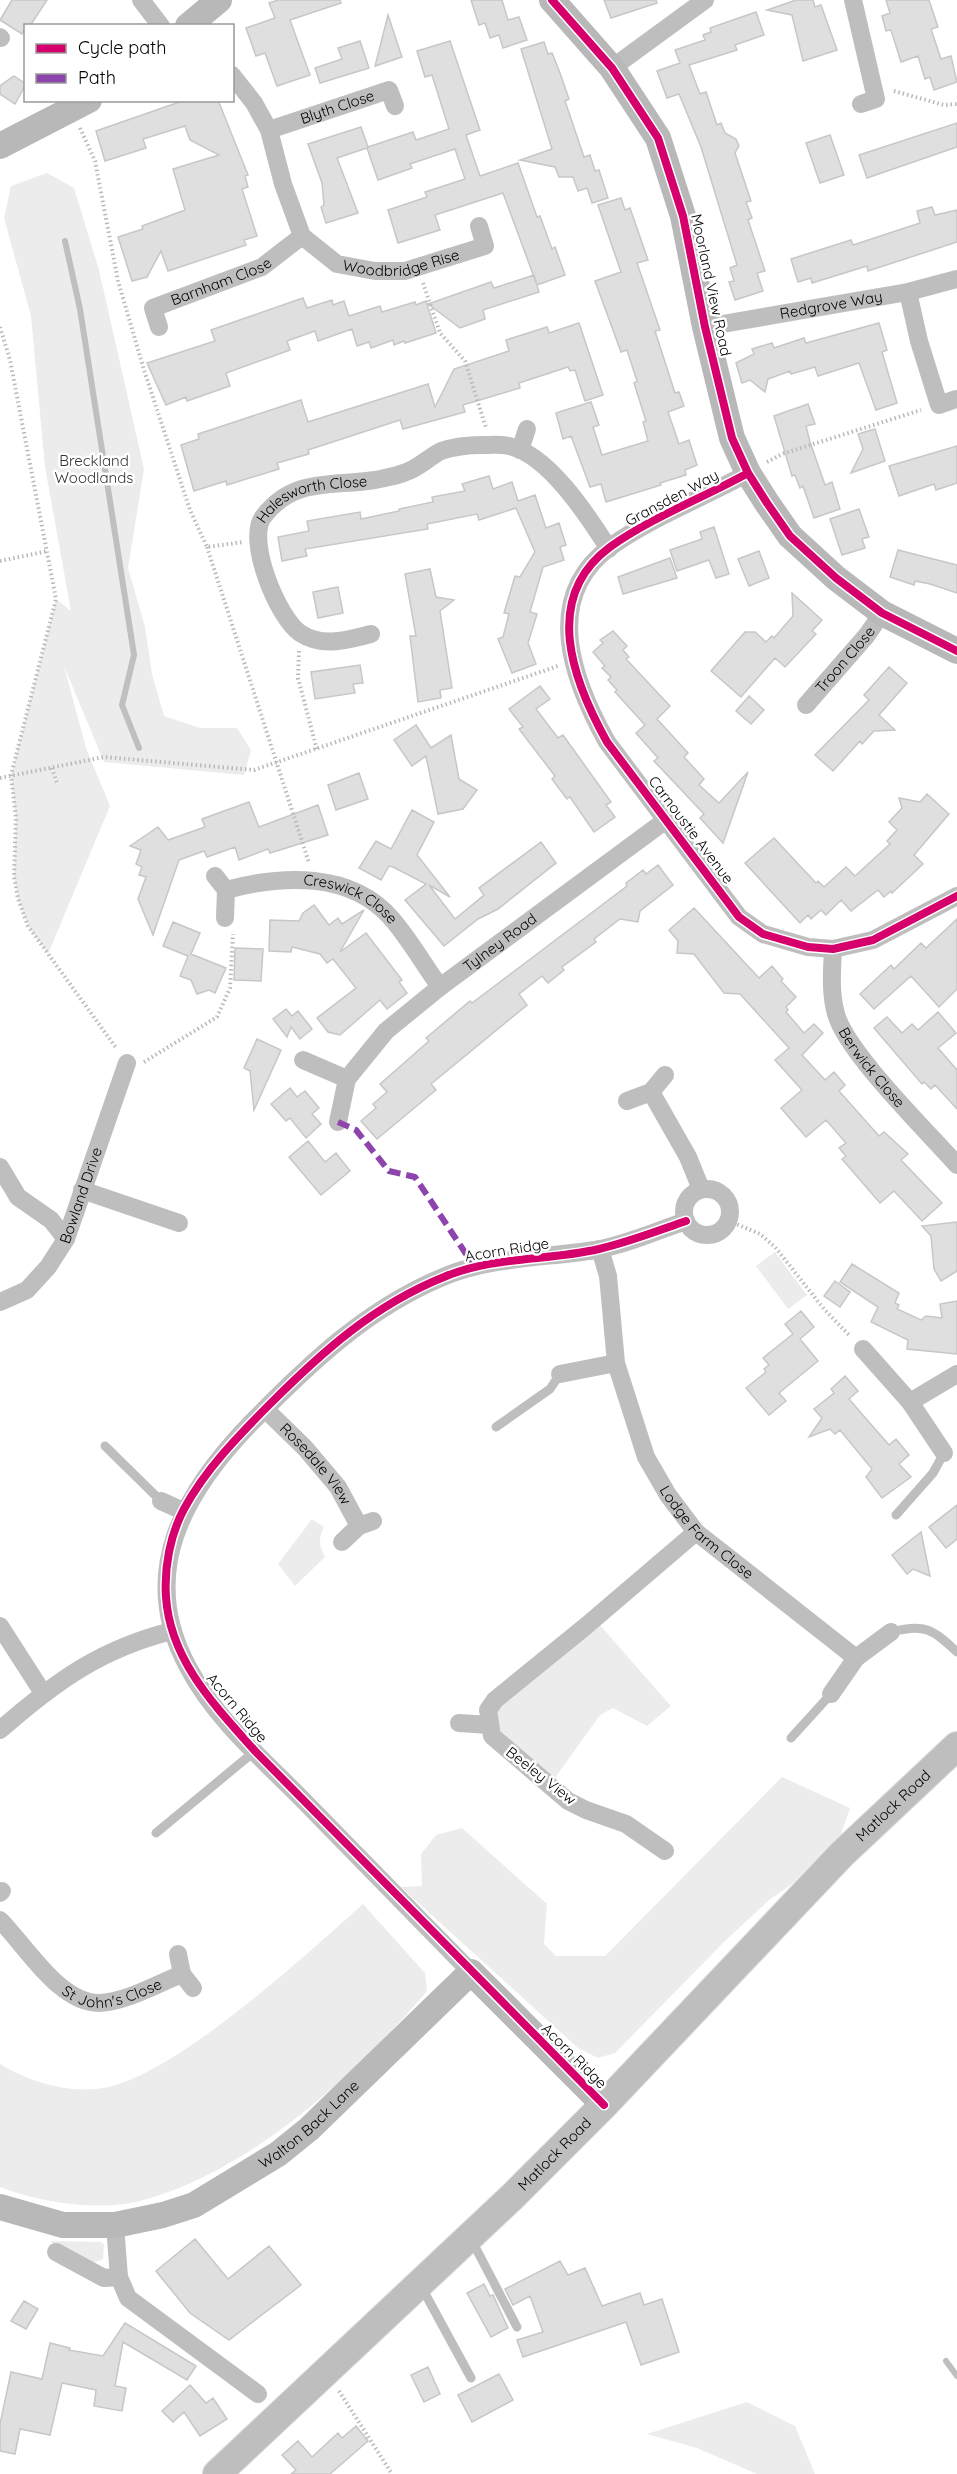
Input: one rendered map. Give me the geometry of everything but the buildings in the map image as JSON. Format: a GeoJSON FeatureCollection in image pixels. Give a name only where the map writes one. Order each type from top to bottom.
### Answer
{"type":"FeatureCollection","features":[{"type":"Feature","properties":{"kind":"main road","name":"Matlock Road"},"geometry":{"type":"LineString","coordinates":[[218,2474],[470,2237],[604,2105],[842,1854],[957,1746]]}},
{"type":"Feature","properties":{"kind":"street"},"geometry":{"type":"LineString","coordinates":[[141,0],[159,24]]}},
{"type":"Feature","properties":{"kind":"street"},"geometry":{"type":"LineString","coordinates":[[191,24],[219,0]]}},
{"type":"Feature","properties":{"kind":"street","name":"Moorland View Road"},"geometry":{"type":"LineString","coordinates":[[552,0],[612,68],[658,138],[683,216],[705,327],[732,438],[748,473],[790,536],[836,578],[882,613],[957,651]]}},
{"type":"Feature","properties":{"kind":"street"},"geometry":{"type":"LineString","coordinates":[[612,68],[705,0]]}},
{"type":"Feature","properties":{"kind":"street"},"geometry":{"type":"LineString","coordinates":[[853,0],[876,99],[861,104]]}},
{"type":"Feature","properties":{"kind":"street"},"geometry":{"type":"LineString","coordinates":[[234,78],[254,103],[269,130],[283,184],[302,236]]}},
{"type":"Feature","properties":{"kind":"street","name":"Blyth Close"},"geometry":{"type":"LineString","coordinates":[[269,130],[389,90],[395,106]]}},
{"type":"Feature","properties":{"kind":"street"},"geometry":{"type":"LineString","coordinates":[[0,146],[80,106]]}},
{"type":"Feature","properties":{"kind":"street","name":"Woodbridge Rise"},"geometry":{"type":"LineString","coordinates":[[302,236],[337,264],[375,271],[417,268],[485,246],[479,226]]}},
{"type":"Feature","properties":{"kind":"street","name":"Barnham Close"},"geometry":{"type":"LineString","coordinates":[[159,327],[153,308],[262,267],[302,236]]}},
{"type":"Feature","properties":{"kind":"street","name":"Redgrove Way"},"geometry":{"type":"LineString","coordinates":[[705,327],[909,291],[957,279]]}},
{"type":"Feature","properties":{"kind":"street"},"geometry":{"type":"LineString","coordinates":[[909,291],[920,341],[948,402]]}},
{"type":"Feature","properties":{"kind":"street"},"geometry":{"type":"LineString","coordinates":[[520,450],[527,429]]}},
{"type":"Feature","properties":{"kind":"street","name":"Halesworth Close"},"geometry":{"type":"LineString","coordinates":[[300,632],[286,617],[276,596],[260,559],[258,540],[261,520],[279,499],[304,487],[374,480],[407,472],[442,451],[474,445],[510,446],[533,456],[555,477],[594,525],[609,549]]}},
{"type":"Feature","properties":{"kind":"street","name":"Gransden Way"},"geometry":{"type":"LineString","coordinates":[[609,549],[748,473]]}},
{"type":"Feature","properties":{"kind":"street","name":"Carnoustie Avenue"},"geometry":{"type":"LineString","coordinates":[[609,549],[587,571],[574,597],[568,637],[578,683],[607,742],[739,917],[763,934],[808,947],[832,949],[873,940],[957,897]]}},
{"type":"Feature","properties":{"kind":"street","name":"Troon Close"},"geometry":{"type":"LineString","coordinates":[[806,705],[867,635],[882,613]]}},
{"type":"Feature","properties":{"kind":"street"},"geometry":{"type":"LineString","coordinates":[[300,632],[329,643],[371,634]]}},
{"type":"Feature","properties":{"kind":"street","name":"Tylney Road"},"geometry":{"type":"LineString","coordinates":[[338,1122],[347,1079],[386,1031],[440,987],[666,820]]}},
{"type":"Feature","properties":{"kind":"street","name":"Creswick Close"},"geometry":{"type":"LineString","coordinates":[[225,918],[220,883],[315,880],[352,889],[372,901],[392,919],[440,987]]}},
{"type":"Feature","properties":{"kind":"street","name":"Berwick Close"},"geometry":{"type":"LineString","coordinates":[[832,949],[832,988],[836,1014],[848,1040],[957,1165]]}},
{"type":"Feature","properties":{"kind":"street"},"geometry":{"type":"LineString","coordinates":[[303,1060],[347,1079]]}},
{"type":"Feature","properties":{"kind":"street","name":"Bowland Drive"},"geometry":{"type":"LineString","coordinates":[[0,1302],[27,1290],[48,1267],[66,1239],[127,1063]]}},
{"type":"Feature","properties":{"kind":"street"},"geometry":{"type":"LineString","coordinates":[[627,1101],[651,1092],[665,1075]]}},
{"type":"Feature","properties":{"kind":"street"},"geometry":{"type":"LineString","coordinates":[[651,1092],[688,1156],[701,1189]]}},
{"type":"Feature","properties":{"kind":"street"},"geometry":{"type":"LineString","coordinates":[[0,1167],[18,1197],[51,1220],[66,1239]]}},
{"type":"Feature","properties":{"kind":"street"},"geometry":{"type":"LineString","coordinates":[[701,1189],[712,1189],[722,1193],[729,1202],[729,1221],[723,1230],[713,1234],[702,1235],[693,1230],[686,1221],[684,1212],[686,1202],[692,1194],[701,1189]]}},
{"type":"Feature","properties":{"kind":"street"},"geometry":{"type":"LineString","coordinates":[[82,1190],[179,1223]]}},
{"type":"Feature","properties":{"kind":"street","name":"Acorn Ridge"},"geometry":{"type":"LineString","coordinates":[[604,2105],[255,1751],[210,1701],[188,1667],[172,1631],[166,1598],[166,1564],[183,1511],[210,1470],[265,1409],[333,1343],[399,1297],[445,1276],[474,1266],[600,1249],[686,1221]]}},
{"type":"Feature","properties":{"kind":"street","name":"Lodge Farm Close"},"geometry":{"type":"LineString","coordinates":[[600,1249],[608,1276],[616,1363],[646,1457],[668,1495],[696,1532],[856,1658]]}},
{"type":"Feature","properties":{"kind":"street"},"geometry":{"type":"LineString","coordinates":[[863,1349],[910,1402],[944,1453]]}},
{"type":"Feature","properties":{"kind":"street"},"geometry":{"type":"LineString","coordinates":[[560,1374],[616,1363]]}},
{"type":"Feature","properties":{"kind":"street"},"geometry":{"type":"LineString","coordinates":[[910,1402],[957,1374]]}},
{"type":"Feature","properties":{"kind":"street","name":"Rosedale View"},"geometry":{"type":"LineString","coordinates":[[265,1409],[305,1448],[366,1524],[342,1542]]}},
{"type":"Feature","properties":{"kind":"street"},"geometry":{"type":"LineString","coordinates":[[161,1501],[183,1511]]}},
{"type":"Feature","properties":{"kind":"street"},"geometry":{"type":"LineString","coordinates":[[459,1724],[489,1725],[488,1710],[495,1700],[580,1620],[696,1532]]}},
{"type":"Feature","properties":{"kind":"street"},"geometry":{"type":"LineString","coordinates":[[0,1626],[43,1693]]}},
{"type":"Feature","properties":{"kind":"street"},"geometry":{"type":"LineString","coordinates":[[0,1730],[43,1693],[110,1650],[172,1631]]}},
{"type":"Feature","properties":{"kind":"street"},"geometry":{"type":"LineString","coordinates":[[831,1694],[856,1658],[891,1632]]}},
{"type":"Feature","properties":{"kind":"street","name":"Beeley View"},"geometry":{"type":"LineString","coordinates":[[489,1725],[492,1736],[505,1749],[568,1801],[585,1810],[626,1824],[665,1851]]}},
{"type":"Feature","properties":{"kind":"street","name":"St John's Close"},"geometry":{"type":"LineString","coordinates":[[0,1920],[50,1978],[74,1997],[99,2003],[187,1981],[178,1954]]}},
{"type":"Feature","properties":{"kind":"street","name":"Walton Back Lane"},"geometry":{"type":"LineString","coordinates":[[0,2207],[63,2225],[115,2225],[163,2215],[194,2205],[278,2154],[309,2129],[471,1972]]}},
{"type":"Feature","properties":{"kind":"street"},"geometry":{"type":"LineString","coordinates":[[115,2225],[119,2277],[128,2298],[258,2394]]}},
{"type":"Feature","properties":{"kind":"street"},"geometry":{"type":"LineString","coordinates":[[56,2252],[104,2278],[119,2277]]}},
{"type":"Feature","properties":{"kind":"lane"},"geometry":{"type":"LineString","coordinates":[[496,1427],[550,1389],[560,1374]]}},
{"type":"Feature","properties":{"kind":"lane"},"geometry":{"type":"LineString","coordinates":[[105,1446],[152,1489],[161,1501]]}},
{"type":"Feature","properties":{"kind":"lane"},"geometry":{"type":"LineString","coordinates":[[896,1515],[933,1473],[944,1453]]}},
{"type":"Feature","properties":{"kind":"lane"},"geometry":{"type":"LineString","coordinates":[[891,1632],[912,1628],[929,1629],[957,1652]]}},
{"type":"Feature","properties":{"kind":"lane"},"geometry":{"type":"LineString","coordinates":[[791,1738],[831,1694]]}},
{"type":"Feature","properties":{"kind":"lane"},"geometry":{"type":"LineString","coordinates":[[156,1833],[255,1751]]}},
{"type":"Feature","properties":{"kind":"lane"},"geometry":{"type":"LineString","coordinates":[[470,2237],[517,2327]]}},
{"type":"Feature","properties":{"kind":"lane"},"geometry":{"type":"LineString","coordinates":[[420,2284],[471,2378]]}},
{"type":"Feature","properties":{"kind":"path"},"geometry":{"type":"LineString","coordinates":[[872,85],[944,105],[957,104]]}},
{"type":"Feature","properties":{"kind":"path"},"geometry":{"type":"LineString","coordinates":[[80,106],[95,161],[118,281],[190,510],[207,547],[315,880]]}},
{"type":"Feature","properties":{"kind":"path"},"geometry":{"type":"LineString","coordinates":[[417,268],[440,333],[465,361],[491,445]]}},
{"type":"Feature","properties":{"kind":"path"},"geometry":{"type":"LineString","coordinates":[[0,327],[10,360],[56,599],[11,775],[16,818],[14,876],[18,899],[28,926],[127,1063],[141,1064],[217,1017],[230,988],[233,926],[225,918]]}},
{"type":"Feature","properties":{"kind":"path"},"geometry":{"type":"LineString","coordinates":[[748,473],[782,454],[948,402]]}},
{"type":"Feature","properties":{"kind":"path"},"geometry":{"type":"LineString","coordinates":[[207,547],[258,540]]}},
{"type":"Feature","properties":{"kind":"path"},"geometry":{"type":"LineString","coordinates":[[0,561],[48,551]]}},
{"type":"Feature","properties":{"kind":"path"},"geometry":{"type":"LineString","coordinates":[[300,632],[298,678],[317,750]]}},
{"type":"Feature","properties":{"kind":"path"},"geometry":{"type":"LineString","coordinates":[[0,778],[104,757],[254,771],[572,662]]}},
{"type":"Feature","properties":{"kind":"path"},"geometry":{"type":"LineString","coordinates":[[52,768],[57,783]]}},
{"type":"Feature","properties":{"kind":"path"},"geometry":{"type":"LineString","coordinates":[[729,1221],[760,1234],[776,1247],[824,1309],[863,1349]]}},
{"type":"Feature","properties":{"kind":"path"},"geometry":{"type":"LineString","coordinates":[[327,2372],[392,2474]]}},
{"type":"Feature","properties":{"kind":"green space","name":"Breckland Woodlands"},"geometry":{"type":"Polygon","coordinates":[[[47,173],[74,188],[99,270],[144,469],[128,568],[145,627],[152,674],[164,716],[200,728],[237,728],[251,750],[244,775],[104,762],[64,666],[86,748],[110,806],[48,954],[28,926],[18,899],[14,876],[16,818],[11,775],[56,599],[71,611],[45,467],[31,316],[4,218],[11,186],[47,173]]]}},
{"type":"Feature","properties":{"kind":"green space"},"geometry":{"type":"Polygon","coordinates":[[[775,1252],[807,1295],[788,1309],[756,1266],[775,1252]]]}},
{"type":"Feature","properties":{"kind":"green space"},"geometry":{"type":"Polygon","coordinates":[[[312,1519],[324,1527],[320,1542],[325,1557],[295,1586],[278,1564],[312,1519]]]}},
{"type":"Feature","properties":{"kind":"green space"},"geometry":{"type":"Polygon","coordinates":[[[598,1623],[671,1706],[647,1726],[613,1708],[600,1715],[552,1782],[498,1732],[494,1709],[598,1623]]]}},
{"type":"Feature","properties":{"kind":"green space"},"geometry":{"type":"Polygon","coordinates":[[[782,1777],[850,1808],[841,1834],[792,1884],[769,1900],[725,1941],[615,2053],[598,2058],[578,2048],[401,1887],[422,1886],[421,1854],[436,1835],[462,1828],[547,1904],[544,1944],[556,1956],[605,1956],[782,1777]]]}},
{"type":"Feature","properties":{"kind":"green space"},"geometry":{"type":"Polygon","coordinates":[[[363,1904],[425,1973],[427,1991],[368,2055],[299,2116],[262,2143],[224,2166],[184,2186],[144,2200],[109,2205],[71,2204],[16,2193],[0,2187],[0,2064],[22,2076],[71,2089],[96,2089],[126,2082],[160,2065],[236,2013],[363,1904]]]}},
{"type":"Feature","properties":{"kind":"green space"},"geometry":{"type":"Polygon","coordinates":[[[50,2241],[101,2242],[104,2244],[103,2259],[88,2265],[50,2241]]]}},
{"type":"Feature","properties":{"kind":"green space"},"geometry":{"type":"Polygon","coordinates":[[[747,2402],[795,2426],[815,2474],[757,2474],[697,2448],[647,2434],[747,2402]]]}},
{"type":"Feature","properties":{"kind":"waterway"},"geometry":{"type":"LineString","coordinates":[[65,241],[80,309],[134,655],[122,705],[139,748]]}},
{"type":"Feature","properties":{"kind":"waterway"},"geometry":{"type":"LineString","coordinates":[[946,2361],[957,2376]]}},
{"type":"Feature","properties":{"kind":"marked path"},"geometry":{"type":"LineString","coordinates":[[338,1122],[356,1130],[389,1171],[415,1177],[474,1266]]}},
{"type":"Feature","properties":{"kind":"cycle path"},"geometry":{"type":"LineString","coordinates":[[552,0],[612,68],[658,138],[683,216],[705,327],[732,438],[748,473],[790,536],[836,578],[882,613],[957,651]]}},
{"type":"Feature","properties":{"kind":"cycle path"},"geometry":{"type":"LineString","coordinates":[[748,473],[626,536],[610,547],[589,568],[576,590],[570,615],[570,641],[583,693],[595,718],[607,742],[739,917],[763,934],[808,947],[833,949],[873,940],[957,896]]}},
{"type":"Feature","properties":{"kind":"cycle path"},"geometry":{"type":"LineString","coordinates":[[604,2105],[255,1751],[210,1699],[185,1662],[176,1641],[169,1620],[166,1575],[169,1552],[179,1519],[192,1495],[212,1467],[246,1428],[329,1348],[372,1316],[419,1288],[463,1270],[501,1262],[599,1249],[686,1221]]}}]}
